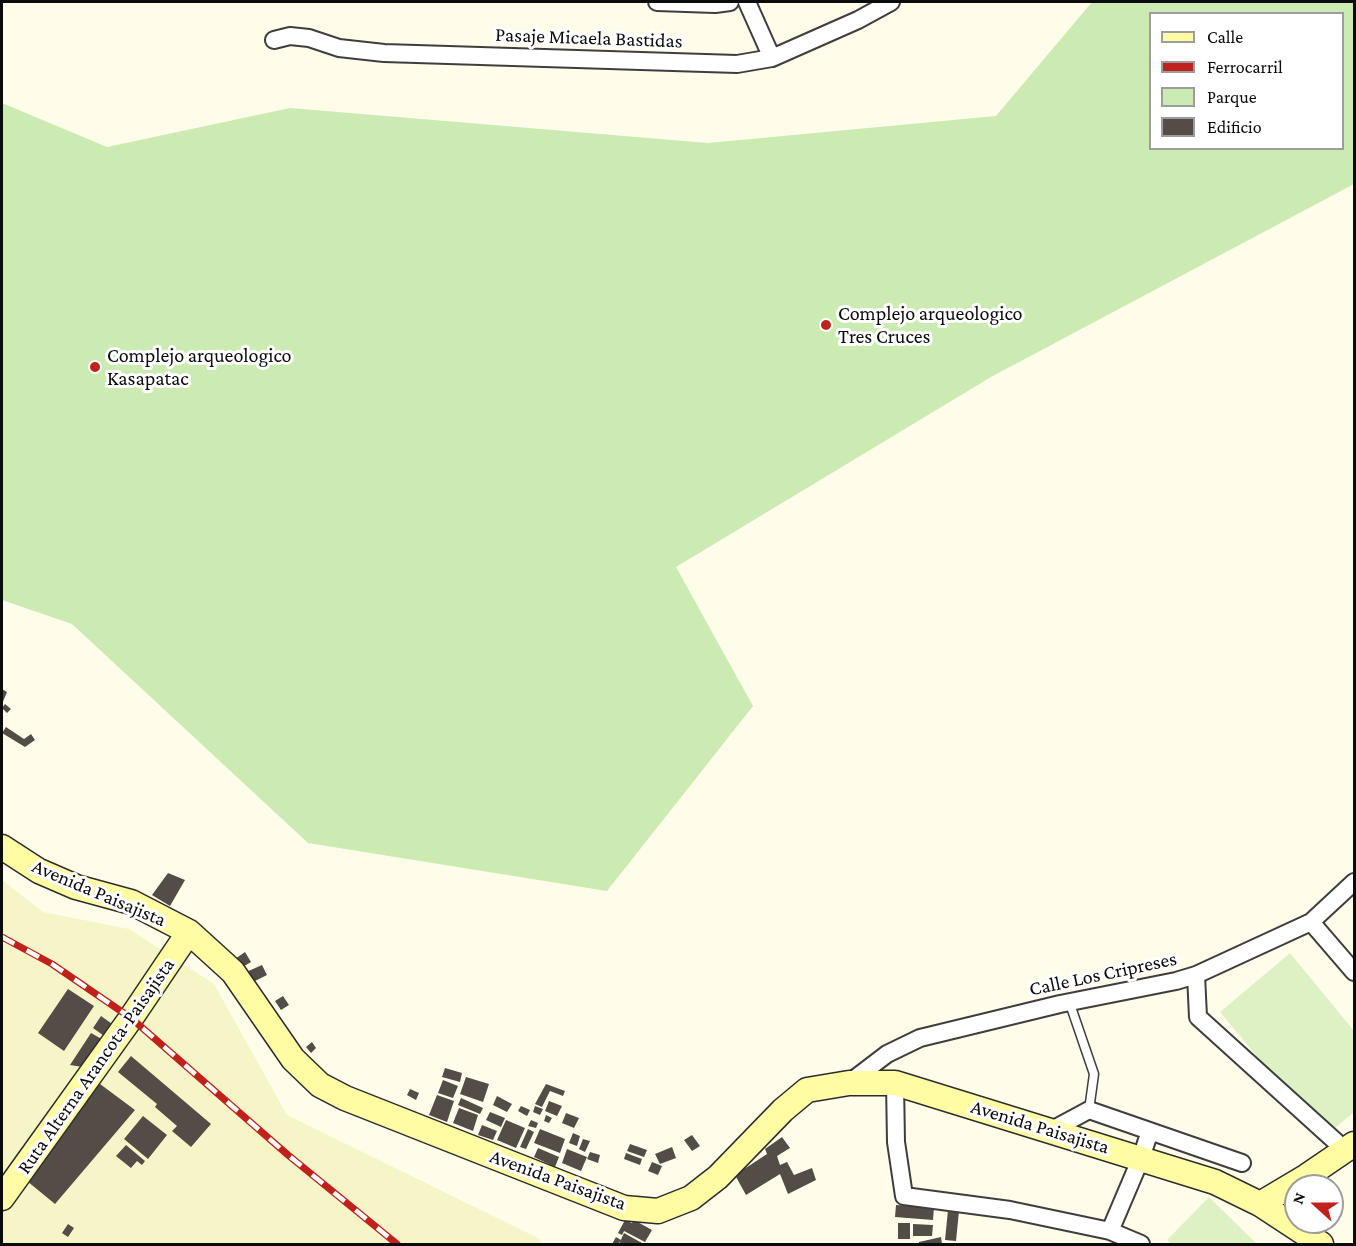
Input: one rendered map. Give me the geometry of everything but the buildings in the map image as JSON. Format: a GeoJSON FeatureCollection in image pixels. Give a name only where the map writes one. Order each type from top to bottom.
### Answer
{"type":"FeatureCollection","features":[{"type":"Feature","properties":{"kind":"main road","name":"Avenida Paisajista"},"geometry":{"type":"LineString","coordinates":[[2,847],[39,872],[76,887],[130,902],[189,932],[233,972],[293,1059],[320,1085],[356,1102],[624,1208],[658,1211],[691,1198],[718,1178],[783,1110],[807,1090],[849,1083],[896,1083],[1215,1182],[1260,1204],[1321,1245]]}},
{"type":"Feature","properties":{"kind":"main road","name":"Ruta Alterna Arancota-Paisajista"},"geometry":{"type":"LineString","coordinates":[[2,1198],[131,1018],[189,932]]}},
{"type":"Feature","properties":{"kind":"main road"},"geometry":{"type":"LineString","coordinates":[[1315,1174],[1350,1147]]}},
{"type":"Feature","properties":{"kind":"main road"},"geometry":{"type":"LineString","coordinates":[[1260,1204],[1284,1192]]}},
{"type":"Feature","properties":{"kind":"street"},"geometry":{"type":"LineString","coordinates":[[657,2],[715,4],[730,2]]}},
{"type":"Feature","properties":{"kind":"street"},"geometry":{"type":"LineString","coordinates":[[747,2],[772,58]]}},
{"type":"Feature","properties":{"kind":"street","name":"Pasaje Micaela Bastidas"},"geometry":{"type":"LineString","coordinates":[[274,40],[290,36],[309,38],[339,48],[384,53],[737,64],[772,58],[858,20],[891,2]]}},
{"type":"Feature","properties":{"kind":"street","name":"Calle Los Cripreses"},"geometry":{"type":"LineString","coordinates":[[849,1083],[887,1054],[920,1038],[1196,975],[1311,922],[1354,882]]}},
{"type":"Feature","properties":{"kind":"street"},"geometry":{"type":"LineString","coordinates":[[1311,922],[1354,972]]}},
{"type":"Feature","properties":{"kind":"street"},"geometry":{"type":"LineString","coordinates":[[1196,975],[1198,1017],[1350,1147]]}},
{"type":"Feature","properties":{"kind":"street"},"geometry":{"type":"LineString","coordinates":[[896,1083],[896,1142],[904,1196],[1010,1210],[1110,1231],[1141,1245]]}},
{"type":"Feature","properties":{"kind":"street"},"geometry":{"type":"LineString","coordinates":[[1050,1131],[1089,1110],[1242,1163]]}},
{"type":"Feature","properties":{"kind":"street"},"geometry":{"type":"LineString","coordinates":[[1110,1231],[1150,1131]]}},
{"type":"Feature","properties":{"kind":"lane"},"geometry":{"type":"LineString","coordinates":[[1070,1004],[1094,1074],[1089,1110]]}},
{"type":"Feature","properties":{"kind":"green space"},"geometry":{"type":"Polygon","coordinates":[[[1092,2],[1354,2],[1354,184],[991,377],[676,567],[753,706],[607,891],[308,843],[72,624],[2,600],[2,103],[107,147],[290,108],[708,143],[996,116],[1092,2]]]}},
{"type":"Feature","properties":{"kind":"green space"},"geometry":{"type":"Polygon","coordinates":[[[2,880],[43,912],[129,929],[214,984],[287,1115],[540,1239],[541,1244],[2,1244],[2,880]]]}},
{"type":"Feature","properties":{"kind":"green space"},"geometry":{"type":"Polygon","coordinates":[[[1290,953],[1354,1031],[1354,1112],[1324,1137],[1220,1012],[1290,953]]]}},
{"type":"Feature","properties":{"kind":"green space"},"geometry":{"type":"Polygon","coordinates":[[[1209,1197],[1257,1244],[1171,1244],[1167,1240],[1209,1197]]]}},
{"type":"Feature","properties":{"kind":"railway"},"geometry":{"type":"LineString","coordinates":[[2,937],[52,964],[131,1018],[288,1155],[397,1244]]}},
{"type":"Feature","properties":{"kind":"place","name":"Complejo arqueologico Tres Cruces"},"geometry":{"type":"Point","coordinates":[826,325]}},
{"type":"Feature","properties":{"kind":"place","name":"Complejo arqueologico Kasapatac"},"geometry":{"type":"Point","coordinates":[95,367]}}]}
